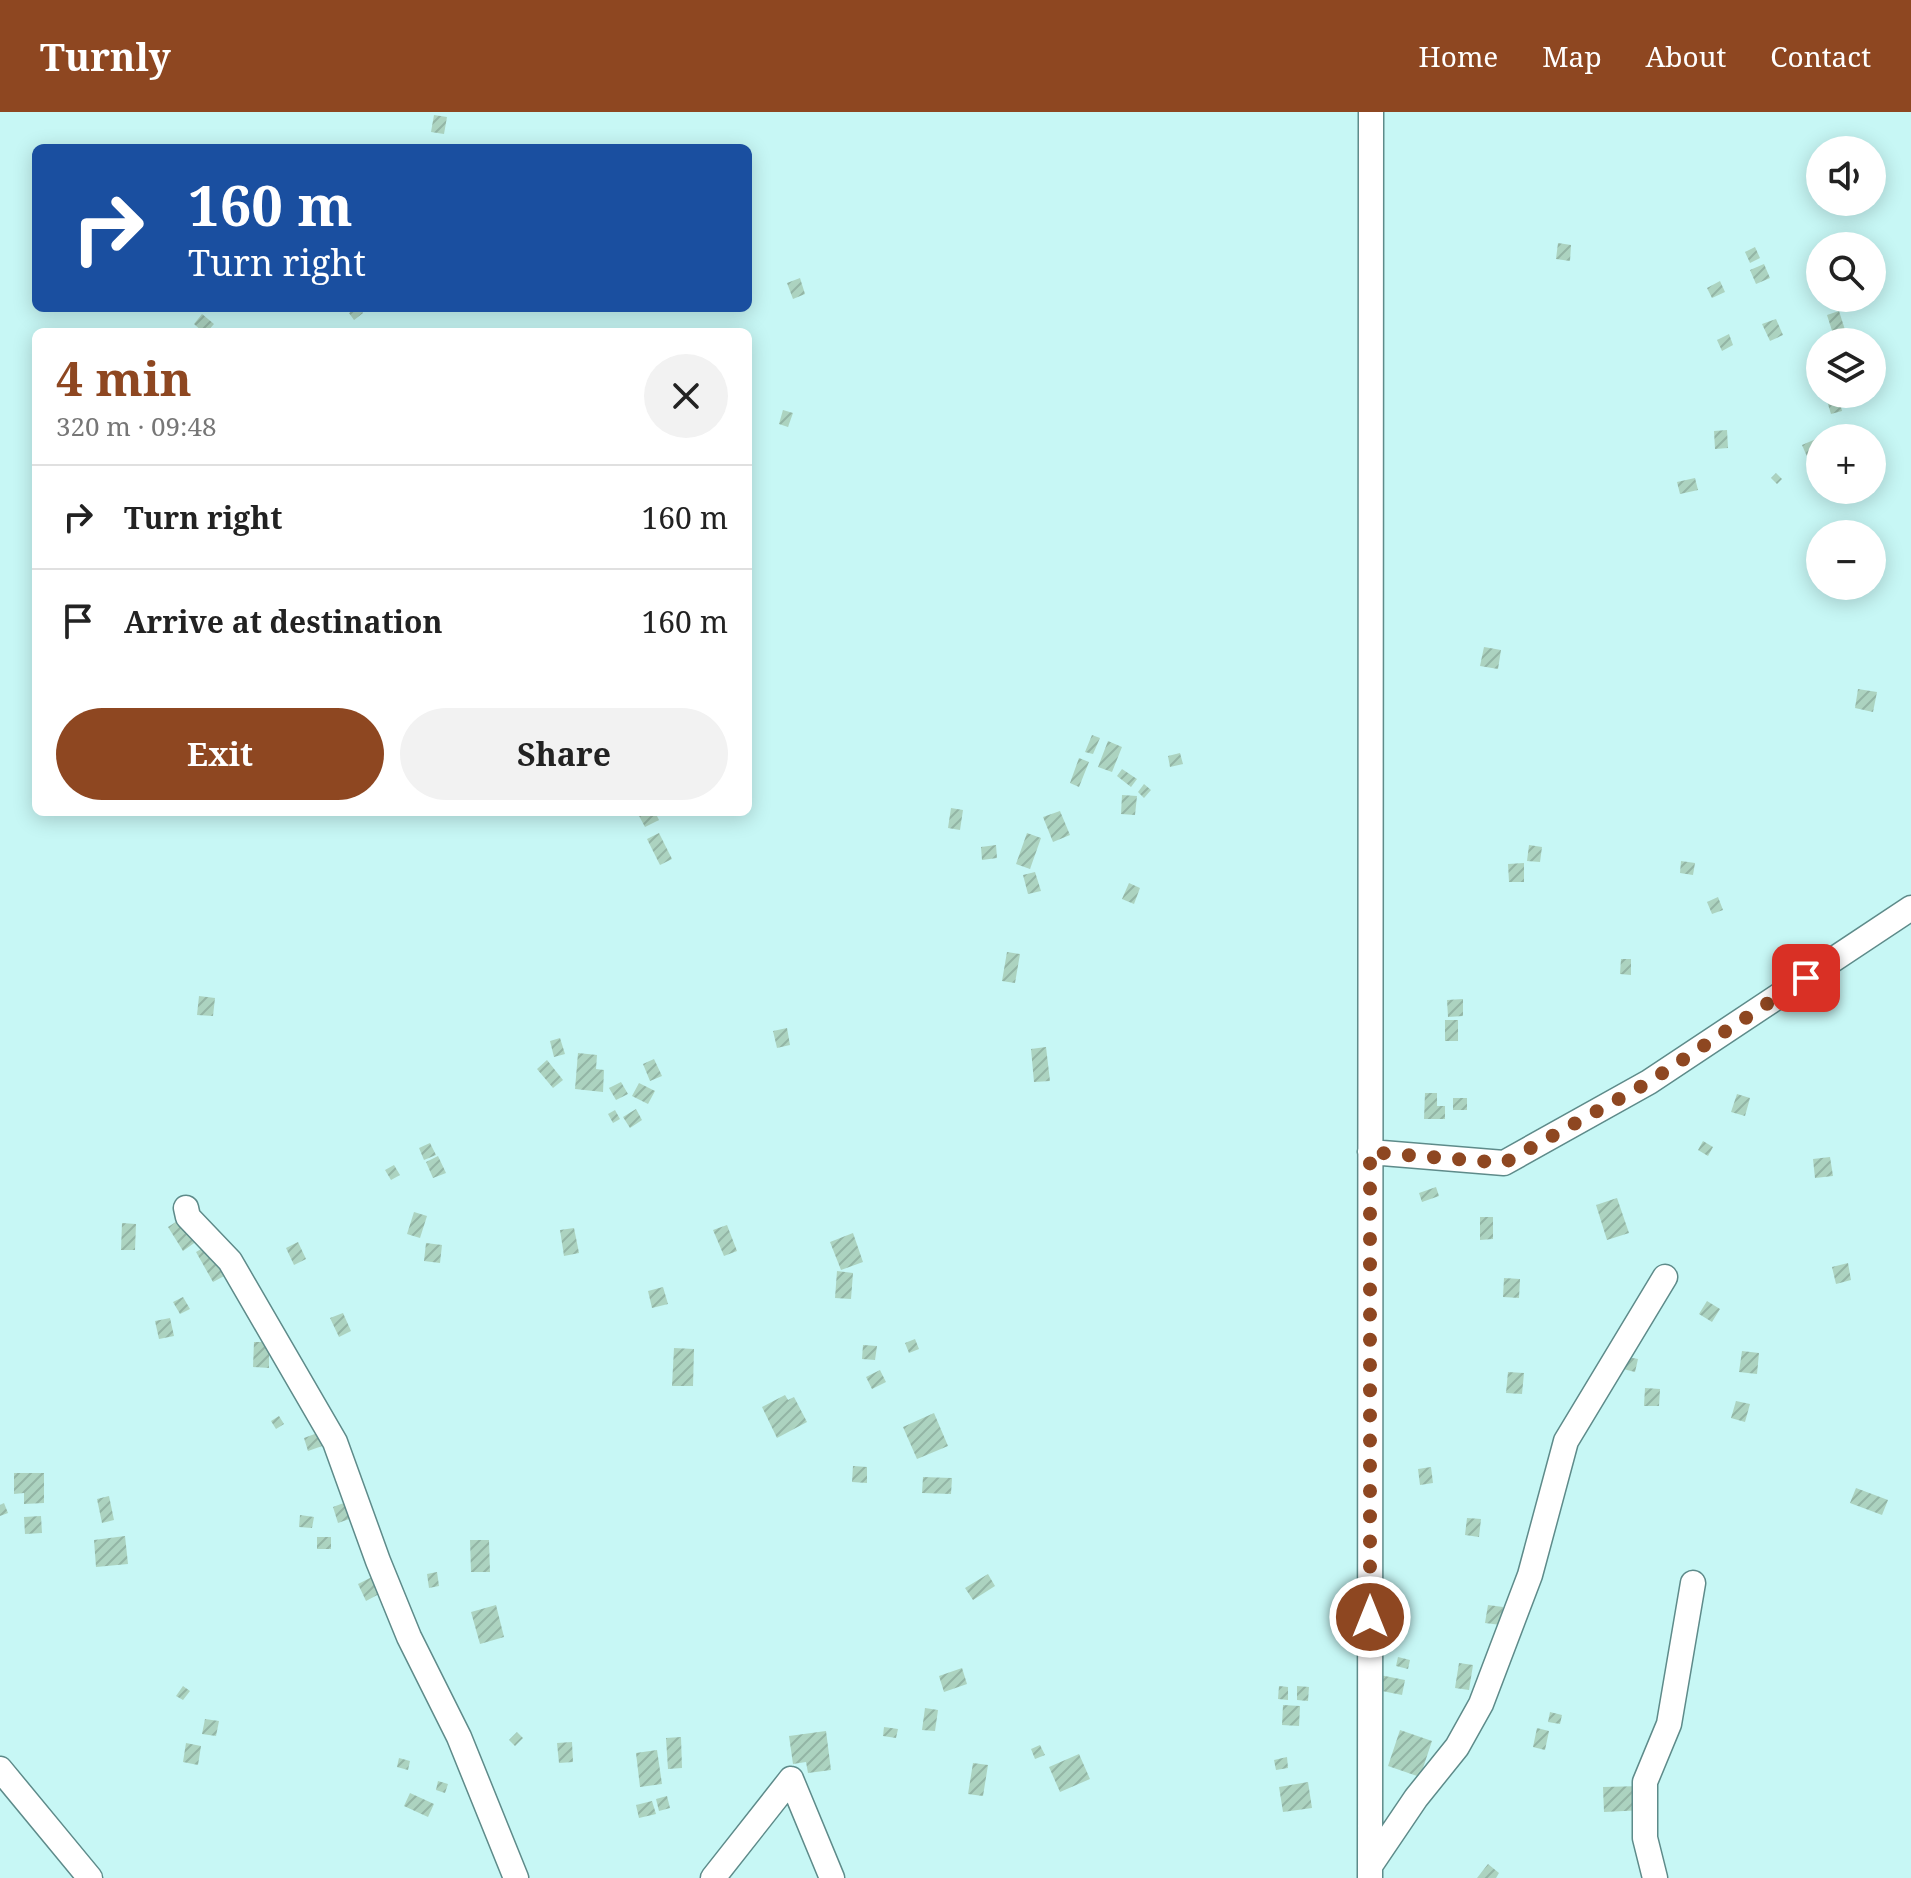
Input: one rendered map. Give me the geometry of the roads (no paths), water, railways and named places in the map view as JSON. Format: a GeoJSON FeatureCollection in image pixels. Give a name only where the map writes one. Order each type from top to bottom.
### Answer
{"type":"FeatureCollection","features":[{"type":"Feature","properties":{"kind":"street"},"geometry":{"type":"LineString","coordinates":[[1370,1872],[1371,112]]}},
{"type":"Feature","properties":{"kind":"street"},"geometry":{"type":"LineString","coordinates":[[1370,1152],[1504,1163],[1649,1082],[1911,908]]}},
{"type":"Feature","properties":{"kind":"street"},"geometry":{"type":"LineString","coordinates":[[186,1208],[188,1217],[230,1261],[335,1442],[409,1637],[459,1737],[516,1878]]}},
{"type":"Feature","properties":{"kind":"street"},"geometry":{"type":"LineString","coordinates":[[1370,1872],[1416,1798],[1457,1747],[1481,1704],[1530,1575],[1566,1441],[1665,1277]]}},
{"type":"Feature","properties":{"kind":"street"},"geometry":{"type":"LineString","coordinates":[[1655,1878],[1645,1838],[1645,1782],[1669,1724],[1693,1583]]}},
{"type":"Feature","properties":{"kind":"street"},"geometry":{"type":"LineString","coordinates":[[0,1769],[90,1878]]}},
{"type":"Feature","properties":{"kind":"street"},"geometry":{"type":"LineString","coordinates":[[713,1878],[791,1779],[832,1878]]}}]}
